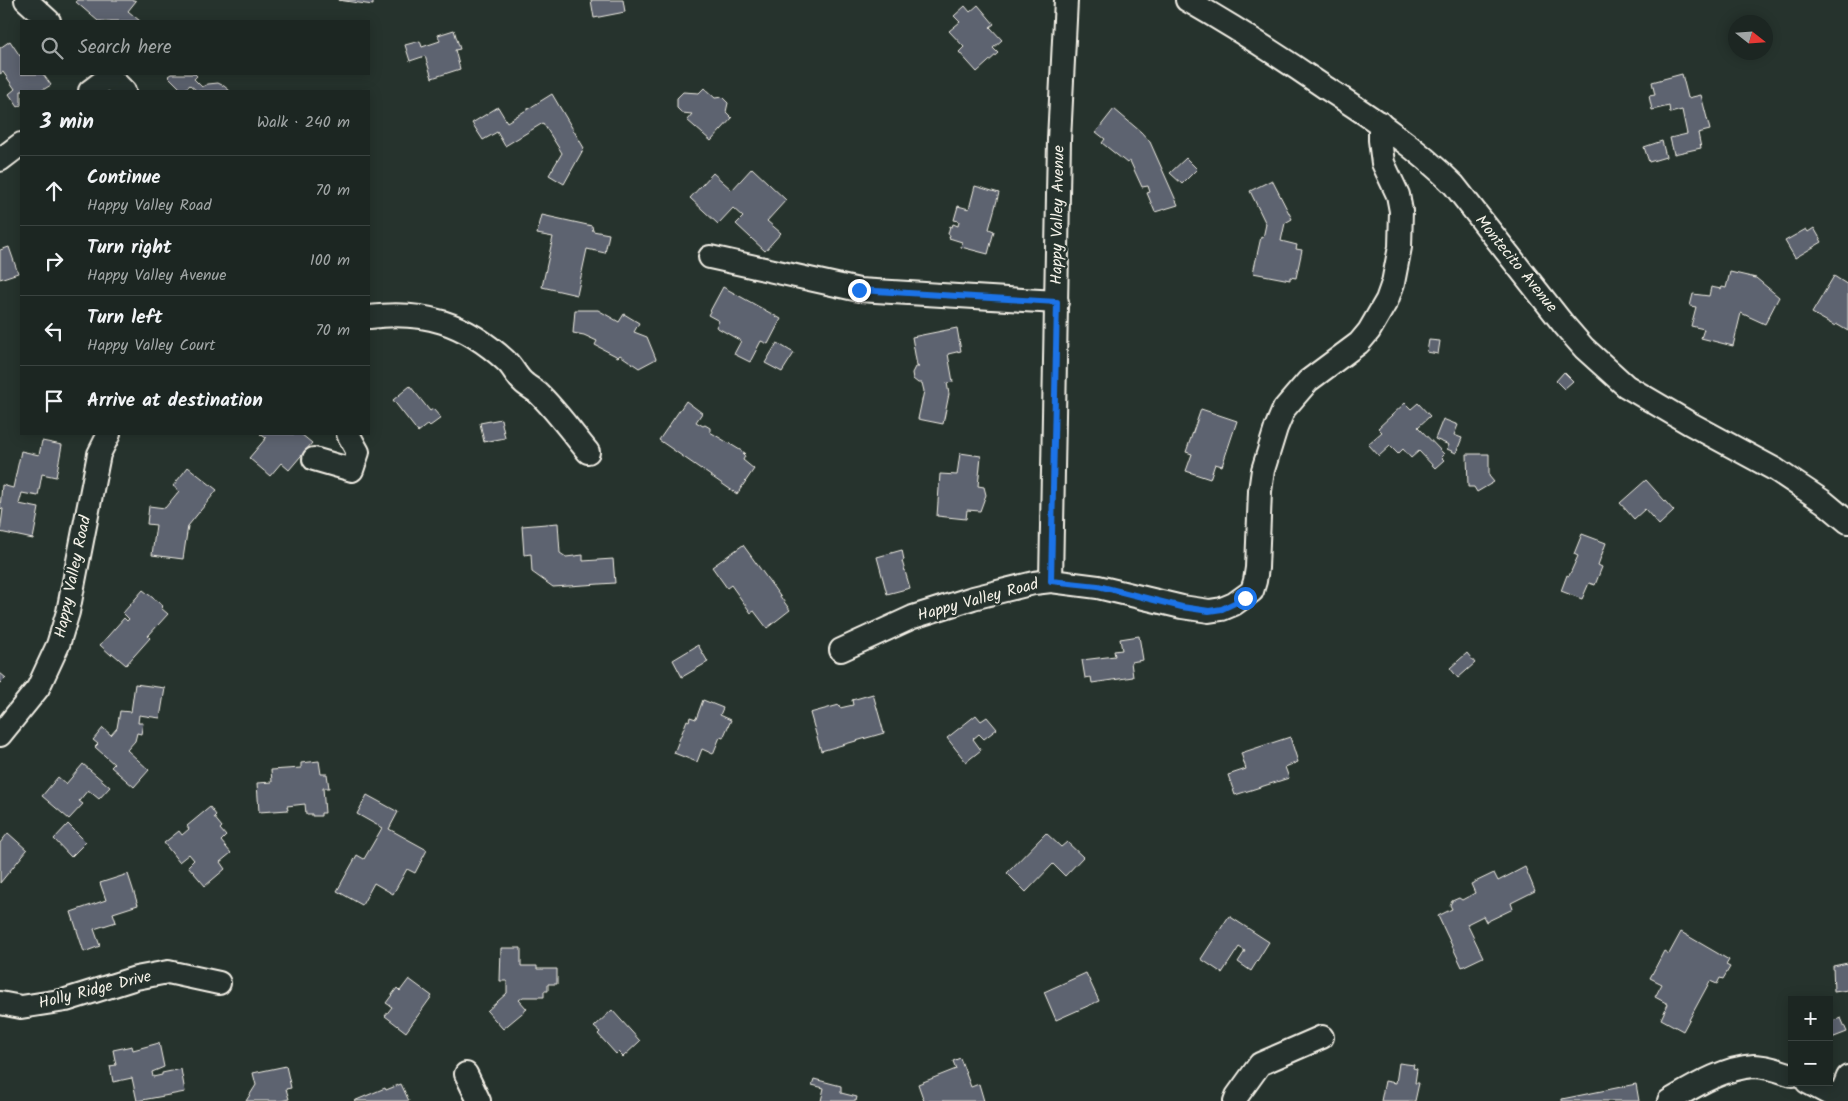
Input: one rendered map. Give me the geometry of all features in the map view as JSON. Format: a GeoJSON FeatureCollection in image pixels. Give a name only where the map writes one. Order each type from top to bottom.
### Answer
{"type":"FeatureCollection","features":[{"type":"Feature","properties":{"kind":"street"},"geometry":{"type":"LineString","coordinates":[[26,0],[48,20]]}},
{"type":"Feature","properties":{"kind":"street","name":"Happy Valley Avenue"},"geometry":{"type":"LineString","coordinates":[[1051,581],[1059,140],[1066,0]]}},
{"type":"Feature","properties":{"kind":"street","name":"Montecito Avenue"},"geometry":{"type":"LineString","coordinates":[[1187,0],[1237,30],[1380,124],[1428,161],[1454,185],[1584,348],[1626,386],[1780,473],[1824,502],[1848,522]]}},
{"type":"Feature","properties":{"kind":"street"},"geometry":{"type":"LineString","coordinates":[[92,90],[113,80]]}},
{"type":"Feature","properties":{"kind":"street","name":"Happy Valley Road"},"geometry":{"type":"LineString","coordinates":[[841,650],[913,617],[1015,586],[1051,581],[1098,586],[1182,607],[1209,611],[1222,609],[1234,604],[1252,591],[1257,568],[1260,491],[1263,470],[1284,409],[1308,381],[1359,343],[1369,331],[1387,300],[1393,282],[1400,247],[1401,211],[1398,195],[1383,163],[1380,124]]}},
{"type":"Feature","properties":{"kind":"street"},"geometry":{"type":"LineString","coordinates":[[0,160],[20,145]]}},
{"type":"Feature","properties":{"kind":"street"},"geometry":{"type":"LineString","coordinates":[[710,257],[859,290],[1057,302]]}},
{"type":"Feature","properties":{"kind":"street"},"geometry":{"type":"LineString","coordinates":[[370,317],[388,315],[422,316],[459,328],[508,362],[521,381],[539,394],[588,452]]}},
{"type":"Feature","properties":{"kind":"street","name":"Happy Valley Road"},"geometry":{"type":"LineString","coordinates":[[0,735],[38,688],[58,645],[68,612],[99,454],[108,435]]}},
{"type":"Feature","properties":{"kind":"street"},"geometry":{"type":"LineString","coordinates":[[314,459],[352,470],[358,452],[349,435]]}},
{"type":"Feature","properties":{"kind":"street","name":"Holly Ridge Drive"},"geometry":{"type":"LineString","coordinates":[[0,1003],[21,1007],[66,1000],[136,978],[168,972],[219,983]]}},
{"type":"Feature","properties":{"kind":"street"},"geometry":{"type":"LineString","coordinates":[[1236,1101],[1237,1096],[1260,1064],[1322,1037]]}},
{"type":"Feature","properties":{"kind":"street"},"geometry":{"type":"LineString","coordinates":[[1669,1101],[1699,1084],[1732,1070],[1756,1066],[1777,1069],[1788,1073]]}},
{"type":"Feature","properties":{"kind":"street"},"geometry":{"type":"LineString","coordinates":[[466,1074],[479,1101]]}},
{"type":"Feature","properties":{"kind":"street"},"geometry":{"type":"LineString","coordinates":[[1815,1086],[1841,1100],[1848,1077]]}},
{"type":"Feature","properties":{"kind":"building"},"geometry":{"type":"Polygon","coordinates":[[[77,0],[134,0],[136,1],[128,11],[139,20],[97,20],[76,2],[77,0]]]}},
{"type":"Feature","properties":{"kind":"building"},"geometry":{"type":"Polygon","coordinates":[[[338,0],[373,0],[373,5],[338,0]]]}},
{"type":"Feature","properties":{"kind":"building"},"geometry":{"type":"Polygon","coordinates":[[[591,0],[623,0],[625,12],[594,18],[591,0]]]}},
{"type":"Feature","properties":{"kind":"building"},"geometry":{"type":"Polygon","coordinates":[[[978,5],[994,24],[990,27],[1002,40],[993,48],[998,53],[977,72],[959,52],[964,47],[949,31],[960,22],[954,16],[965,6],[970,12],[978,5]]]}},
{"type":"Feature","properties":{"kind":"building"},"geometry":{"type":"Polygon","coordinates":[[[454,30],[460,49],[455,50],[460,69],[432,78],[425,56],[410,61],[405,45],[420,41],[422,47],[440,41],[438,35],[454,30]]]}},
{"type":"Feature","properties":{"kind":"building"},"geometry":{"type":"Polygon","coordinates":[[[10,41],[20,56],[20,75],[44,75],[51,85],[43,90],[20,90],[20,106],[18,107],[9,94],[15,89],[3,72],[0,74],[0,48],[10,41]]]}},
{"type":"Feature","properties":{"kind":"building"},"geometry":{"type":"Polygon","coordinates":[[[1682,74],[1688,98],[1701,95],[1710,130],[1698,133],[1701,148],[1674,154],[1670,138],[1687,134],[1682,110],[1670,113],[1669,106],[1652,110],[1649,96],[1655,95],[1652,82],[1682,74]]]}},
{"type":"Feature","properties":{"kind":"building"},"geometry":{"type":"Polygon","coordinates":[[[196,75],[194,79],[202,87],[218,83],[229,90],[196,90],[190,85],[182,90],[168,76],[196,75]]]}},
{"type":"Feature","properties":{"kind":"building"},"geometry":{"type":"Polygon","coordinates":[[[704,88],[715,98],[722,97],[728,103],[726,112],[732,118],[711,141],[687,120],[692,114],[682,113],[677,108],[677,98],[683,92],[699,93],[704,88]]]}},
{"type":"Feature","properties":{"kind":"building"},"geometry":{"type":"Polygon","coordinates":[[[552,94],[584,148],[564,184],[549,175],[562,153],[543,123],[505,146],[497,132],[483,140],[472,123],[498,107],[507,122],[552,94]]]}},
{"type":"Feature","properties":{"kind":"building"},"geometry":{"type":"Polygon","coordinates":[[[1114,109],[1150,142],[1178,205],[1155,212],[1147,193],[1150,192],[1148,186],[1142,187],[1130,161],[1127,163],[1102,143],[1105,139],[1096,132],[1114,109]]]}},
{"type":"Feature","properties":{"kind":"building"},"geometry":{"type":"Polygon","coordinates":[[[1662,141],[1666,157],[1649,162],[1644,147],[1662,141]]]}},
{"type":"Feature","properties":{"kind":"building"},"geometry":{"type":"Polygon","coordinates":[[[1186,158],[1197,169],[1182,184],[1170,173],[1186,158]]]}},
{"type":"Feature","properties":{"kind":"building"},"geometry":{"type":"Polygon","coordinates":[[[752,168],[786,200],[767,221],[781,233],[765,251],[736,224],[743,217],[733,208],[718,224],[690,198],[713,173],[732,190],[752,168]]]}},
{"type":"Feature","properties":{"kind":"building"},"geometry":{"type":"Polygon","coordinates":[[[1272,180],[1292,219],[1285,223],[1281,241],[1297,245],[1296,249],[1302,250],[1296,278],[1290,277],[1290,280],[1253,273],[1266,224],[1250,191],[1272,180]]]}},
{"type":"Feature","properties":{"kind":"building"},"geometry":{"type":"Polygon","coordinates":[[[975,186],[999,193],[989,229],[994,231],[988,254],[961,247],[962,242],[949,238],[950,235],[948,234],[950,226],[952,227],[953,224],[958,226],[959,221],[954,220],[958,206],[969,209],[975,186]]]}},
{"type":"Feature","properties":{"kind":"building"},"geometry":{"type":"Polygon","coordinates":[[[542,215],[592,226],[593,231],[609,234],[605,253],[587,249],[577,295],[542,287],[553,237],[537,234],[542,215]]]}},
{"type":"Feature","properties":{"kind":"building"},"geometry":{"type":"Polygon","coordinates":[[[1814,228],[1822,242],[1795,258],[1785,241],[1806,229],[1808,232],[1814,228]]]}},
{"type":"Feature","properties":{"kind":"building"},"geometry":{"type":"Polygon","coordinates":[[[9,247],[18,273],[0,279],[0,250],[9,247]]]}},
{"type":"Feature","properties":{"kind":"building"},"geometry":{"type":"Polygon","coordinates":[[[1730,272],[1756,278],[1779,297],[1765,324],[1741,313],[1733,346],[1701,338],[1704,329],[1691,326],[1696,307],[1690,306],[1693,294],[1709,296],[1711,287],[1726,288],[1730,272]]]}},
{"type":"Feature","properties":{"kind":"building"},"geometry":{"type":"Polygon","coordinates":[[[1834,276],[1848,285],[1848,331],[1812,313],[1834,276]]]}},
{"type":"Feature","properties":{"kind":"building"},"geometry":{"type":"Polygon","coordinates":[[[723,287],[781,319],[768,344],[761,341],[750,362],[734,354],[741,341],[716,327],[719,321],[708,315],[723,287]]]}},
{"type":"Feature","properties":{"kind":"building"},"geometry":{"type":"Polygon","coordinates":[[[575,310],[598,310],[619,322],[624,314],[639,323],[634,332],[647,337],[656,359],[639,368],[620,355],[618,357],[595,345],[597,341],[584,335],[573,333],[575,310]]]}},
{"type":"Feature","properties":{"kind":"building"},"geometry":{"type":"Polygon","coordinates":[[[957,328],[961,351],[948,354],[953,382],[947,383],[949,394],[943,424],[918,419],[924,391],[922,383],[918,383],[913,379],[912,373],[915,367],[919,367],[917,366],[912,337],[957,328]]]}},
{"type":"Feature","properties":{"kind":"building"},"geometry":{"type":"Polygon","coordinates":[[[1429,340],[1440,341],[1438,354],[1427,352],[1429,340]]]}},
{"type":"Feature","properties":{"kind":"building"},"geometry":{"type":"Polygon","coordinates":[[[777,343],[794,353],[782,372],[765,363],[777,343]]]}},
{"type":"Feature","properties":{"kind":"building"},"geometry":{"type":"Polygon","coordinates":[[[1564,372],[1573,381],[1564,389],[1556,381],[1564,372]]]}},
{"type":"Feature","properties":{"kind":"building"},"geometry":{"type":"Polygon","coordinates":[[[410,386],[430,411],[433,409],[441,418],[430,426],[428,424],[418,432],[393,400],[410,386]]]}},
{"type":"Feature","properties":{"kind":"building"},"geometry":{"type":"Polygon","coordinates":[[[686,401],[702,413],[696,422],[710,428],[710,432],[745,453],[743,460],[754,469],[737,494],[659,440],[686,401]]]}},
{"type":"Feature","properties":{"kind":"building"},"geometry":{"type":"Polygon","coordinates":[[[1405,403],[1411,409],[1418,403],[1430,416],[1418,427],[1444,454],[1441,457],[1444,460],[1435,468],[1419,451],[1411,458],[1403,449],[1398,454],[1390,446],[1379,456],[1368,444],[1382,432],[1378,428],[1405,403]]]}},
{"type":"Feature","properties":{"kind":"building"},"geometry":{"type":"Polygon","coordinates":[[[1201,409],[1237,421],[1222,466],[1215,464],[1210,479],[1186,471],[1192,454],[1186,452],[1201,409]]]}},
{"type":"Feature","properties":{"kind":"building"},"geometry":{"type":"Polygon","coordinates":[[[501,419],[505,438],[484,442],[480,423],[501,419]]]}},
{"type":"Feature","properties":{"kind":"building"},"geometry":{"type":"Polygon","coordinates":[[[1443,419],[1458,425],[1454,435],[1462,438],[1456,453],[1447,449],[1449,445],[1435,439],[1443,419]]]}},
{"type":"Feature","properties":{"kind":"building"},"geometry":{"type":"Polygon","coordinates":[[[262,435],[302,435],[312,443],[289,470],[281,463],[270,476],[249,458],[266,438],[262,435]]]}},
{"type":"Feature","properties":{"kind":"building"},"geometry":{"type":"Polygon","coordinates":[[[42,441],[62,445],[56,477],[42,474],[38,496],[22,493],[19,504],[39,508],[33,539],[0,532],[3,509],[0,508],[2,485],[13,488],[21,451],[39,455],[42,441]]]}},
{"type":"Feature","properties":{"kind":"building"},"geometry":{"type":"Polygon","coordinates":[[[960,453],[981,456],[978,486],[984,487],[986,495],[980,511],[967,510],[966,519],[937,516],[940,474],[957,475],[960,453]]]}},
{"type":"Feature","properties":{"kind":"building"},"geometry":{"type":"Polygon","coordinates":[[[1467,454],[1489,454],[1489,476],[1494,482],[1477,492],[1474,487],[1468,487],[1467,454]]]}},
{"type":"Feature","properties":{"kind":"building"},"geometry":{"type":"Polygon","coordinates":[[[188,467],[217,490],[188,526],[183,559],[152,555],[156,525],[147,524],[149,506],[165,508],[179,491],[173,486],[188,467]]]}},
{"type":"Feature","properties":{"kind":"building"},"geometry":{"type":"Polygon","coordinates":[[[1646,480],[1674,511],[1659,525],[1645,509],[1634,519],[1620,503],[1646,480]]]}},
{"type":"Feature","properties":{"kind":"building"},"geometry":{"type":"Polygon","coordinates":[[[558,523],[560,553],[566,557],[583,555],[583,561],[613,559],[615,583],[553,587],[532,572],[531,554],[524,555],[522,526],[558,523]]]}},
{"type":"Feature","properties":{"kind":"building"},"geometry":{"type":"Polygon","coordinates":[[[1582,534],[1606,543],[1598,565],[1602,567],[1595,585],[1589,583],[1582,599],[1561,591],[1567,575],[1569,576],[1578,556],[1574,554],[1582,534]]]}},
{"type":"Feature","properties":{"kind":"building"},"geometry":{"type":"Polygon","coordinates":[[[743,545],[790,610],[767,628],[754,611],[751,613],[731,585],[727,588],[712,567],[743,545]]]}},
{"type":"Feature","properties":{"kind":"building"},"geometry":{"type":"Polygon","coordinates":[[[902,550],[904,560],[902,561],[910,588],[887,594],[877,557],[902,550]]]}},
{"type":"Feature","properties":{"kind":"building"},"geometry":{"type":"Polygon","coordinates":[[[143,590],[163,606],[161,608],[168,614],[126,665],[100,645],[124,618],[127,621],[129,619],[123,613],[143,590]]]}},
{"type":"Feature","properties":{"kind":"building"},"geometry":{"type":"Polygon","coordinates":[[[1139,636],[1143,660],[1131,662],[1133,677],[1092,683],[1091,677],[1085,678],[1082,660],[1115,656],[1114,651],[1122,650],[1120,639],[1139,636]]]}},
{"type":"Feature","properties":{"kind":"building"},"geometry":{"type":"Polygon","coordinates":[[[698,645],[708,662],[682,677],[673,660],[698,645]]]}},
{"type":"Feature","properties":{"kind":"building"},"geometry":{"type":"Polygon","coordinates":[[[1467,653],[1475,663],[1458,678],[1450,668],[1467,653]]]}},
{"type":"Feature","properties":{"kind":"building"},"geometry":{"type":"Polygon","coordinates":[[[0,673],[6,678],[0,684],[0,673]]]}},
{"type":"Feature","properties":{"kind":"building"},"geometry":{"type":"Polygon","coordinates":[[[135,684],[165,688],[160,718],[139,715],[138,723],[143,723],[141,734],[137,733],[135,741],[127,750],[149,770],[134,787],[111,767],[114,764],[95,747],[98,744],[93,740],[103,728],[111,735],[117,728],[120,711],[131,712],[135,684]]]}},
{"type":"Feature","properties":{"kind":"building"},"geometry":{"type":"Polygon","coordinates":[[[873,694],[884,733],[821,751],[810,713],[839,705],[840,708],[853,705],[852,700],[873,694]]]}},
{"type":"Feature","properties":{"kind":"building"},"geometry":{"type":"Polygon","coordinates":[[[703,700],[723,708],[720,715],[731,720],[723,738],[720,737],[713,754],[702,749],[697,762],[674,753],[687,720],[689,721],[690,717],[696,719],[703,700]]]}},
{"type":"Feature","properties":{"kind":"building"},"geometry":{"type":"Polygon","coordinates":[[[976,715],[981,721],[987,717],[997,729],[984,739],[979,734],[973,739],[981,750],[966,762],[947,738],[976,715]]]}},
{"type":"Feature","properties":{"kind":"building"},"geometry":{"type":"Polygon","coordinates":[[[1290,737],[1298,762],[1285,767],[1289,778],[1235,795],[1228,775],[1246,769],[1241,753],[1290,737]]]}},
{"type":"Feature","properties":{"kind":"building"},"geometry":{"type":"Polygon","coordinates":[[[319,761],[321,774],[327,774],[329,788],[323,788],[325,813],[321,813],[321,816],[306,814],[305,804],[287,806],[288,810],[259,812],[257,783],[272,782],[271,770],[301,768],[301,763],[319,761]]]}},
{"type":"Feature","properties":{"kind":"building"},"geometry":{"type":"Polygon","coordinates":[[[83,764],[110,787],[99,799],[88,790],[79,801],[83,804],[69,819],[42,796],[58,777],[66,784],[83,764]]]}},
{"type":"Feature","properties":{"kind":"building"},"geometry":{"type":"Polygon","coordinates":[[[367,795],[398,812],[389,829],[427,850],[415,873],[407,869],[393,894],[374,883],[362,905],[337,891],[357,855],[364,859],[382,828],[357,814],[367,795]]]}},
{"type":"Feature","properties":{"kind":"building"},"geometry":{"type":"Polygon","coordinates":[[[210,807],[216,815],[214,817],[222,827],[220,829],[226,836],[221,841],[231,853],[220,862],[225,869],[205,886],[188,866],[194,860],[189,854],[179,862],[164,843],[179,831],[182,835],[189,829],[187,826],[210,807]]]}},
{"type":"Feature","properties":{"kind":"building"},"geometry":{"type":"Polygon","coordinates":[[[68,824],[86,842],[71,857],[54,839],[68,824]]]}},
{"type":"Feature","properties":{"kind":"building"},"geometry":{"type":"Polygon","coordinates":[[[8,833],[27,850],[0,883],[0,843],[8,833]]]}},
{"type":"Feature","properties":{"kind":"building"},"geometry":{"type":"Polygon","coordinates":[[[1046,833],[1061,847],[1067,842],[1083,857],[1065,876],[1053,864],[1026,892],[1007,873],[1046,833]]]}},
{"type":"Feature","properties":{"kind":"building"},"geometry":{"type":"Polygon","coordinates":[[[1525,867],[1535,891],[1511,903],[1513,909],[1486,922],[1483,916],[1467,924],[1483,957],[1462,967],[1438,916],[1452,909],[1450,905],[1452,901],[1459,898],[1462,900],[1475,893],[1471,884],[1494,873],[1498,881],[1525,867]]]}},
{"type":"Feature","properties":{"kind":"building"},"geometry":{"type":"Polygon","coordinates":[[[128,874],[138,905],[113,913],[116,922],[94,929],[100,946],[84,952],[71,912],[106,900],[100,883],[128,874]]]}},
{"type":"Feature","properties":{"kind":"building"},"geometry":{"type":"Polygon","coordinates":[[[1229,916],[1269,942],[1251,971],[1238,962],[1245,951],[1239,947],[1222,973],[1201,959],[1229,916]]]}},
{"type":"Feature","properties":{"kind":"building"},"geometry":{"type":"Polygon","coordinates":[[[1681,932],[1729,960],[1726,965],[1730,967],[1723,979],[1720,978],[1717,984],[1710,981],[1683,1031],[1661,1019],[1668,1004],[1655,997],[1662,984],[1650,978],[1664,951],[1669,954],[1681,932]]]}},
{"type":"Feature","properties":{"kind":"building"},"geometry":{"type":"Polygon","coordinates":[[[501,948],[521,948],[521,966],[537,966],[537,969],[557,969],[557,984],[548,984],[548,991],[544,991],[544,997],[523,997],[519,1000],[527,1009],[503,1029],[487,1011],[507,993],[507,981],[500,981],[501,948]]]}},
{"type":"Feature","properties":{"kind":"building"},"geometry":{"type":"Polygon","coordinates":[[[1848,963],[1848,990],[1834,992],[1833,966],[1848,963]]]}},
{"type":"Feature","properties":{"kind":"building"},"geometry":{"type":"Polygon","coordinates":[[[1086,973],[1099,1001],[1056,1020],[1044,992],[1086,973]]]}},
{"type":"Feature","properties":{"kind":"building"},"geometry":{"type":"Polygon","coordinates":[[[409,979],[432,996],[406,1032],[385,1016],[392,1007],[386,1003],[397,988],[400,991],[409,979]]]}},
{"type":"Feature","properties":{"kind":"building"},"geometry":{"type":"Polygon","coordinates":[[[612,1010],[640,1041],[623,1057],[618,1052],[616,1054],[594,1027],[612,1010]]]}},
{"type":"Feature","properties":{"kind":"building"},"geometry":{"type":"Polygon","coordinates":[[[1841,1018],[1847,1032],[1833,1037],[1833,1021],[1841,1018]]]}},
{"type":"Feature","properties":{"kind":"building"},"geometry":{"type":"Polygon","coordinates":[[[159,1043],[164,1067],[152,1072],[153,1077],[181,1069],[185,1092],[137,1101],[132,1078],[113,1082],[110,1066],[116,1065],[113,1050],[132,1046],[133,1050],[159,1043]]]}},
{"type":"Feature","properties":{"kind":"building"},"geometry":{"type":"Polygon","coordinates":[[[960,1058],[971,1087],[979,1084],[984,1101],[924,1101],[918,1084],[956,1069],[953,1061],[960,1058]]]}},
{"type":"Feature","properties":{"kind":"building"},"geometry":{"type":"Polygon","coordinates":[[[1399,1063],[1414,1065],[1413,1068],[1417,1069],[1415,1083],[1419,1083],[1415,1101],[1381,1101],[1385,1081],[1396,1083],[1399,1063]]]}},
{"type":"Feature","properties":{"kind":"building"},"geometry":{"type":"Polygon","coordinates":[[[286,1066],[291,1088],[286,1089],[289,1099],[281,1101],[246,1101],[256,1085],[253,1073],[286,1066]]]}},
{"type":"Feature","properties":{"kind":"building"},"geometry":{"type":"Polygon","coordinates":[[[814,1079],[841,1086],[841,1093],[857,1097],[856,1101],[821,1101],[824,1088],[812,1085],[814,1079]]]}},
{"type":"Feature","properties":{"kind":"building"},"geometry":{"type":"Polygon","coordinates":[[[401,1084],[409,1101],[354,1101],[385,1088],[386,1090],[401,1084]]]}},
{"type":"Feature","properties":{"kind":"building"},"geometry":{"type":"Polygon","coordinates":[[[1636,1084],[1639,1101],[1562,1101],[1562,1099],[1636,1084]]]}},
{"type":"Feature","properties":{"kind":"route"},"geometry":{"type":"LineString","coordinates":[[859,290],[1057,302],[1051,581],[1098,586],[1182,607],[1209,611],[1222,609],[1245,598]]}}]}
